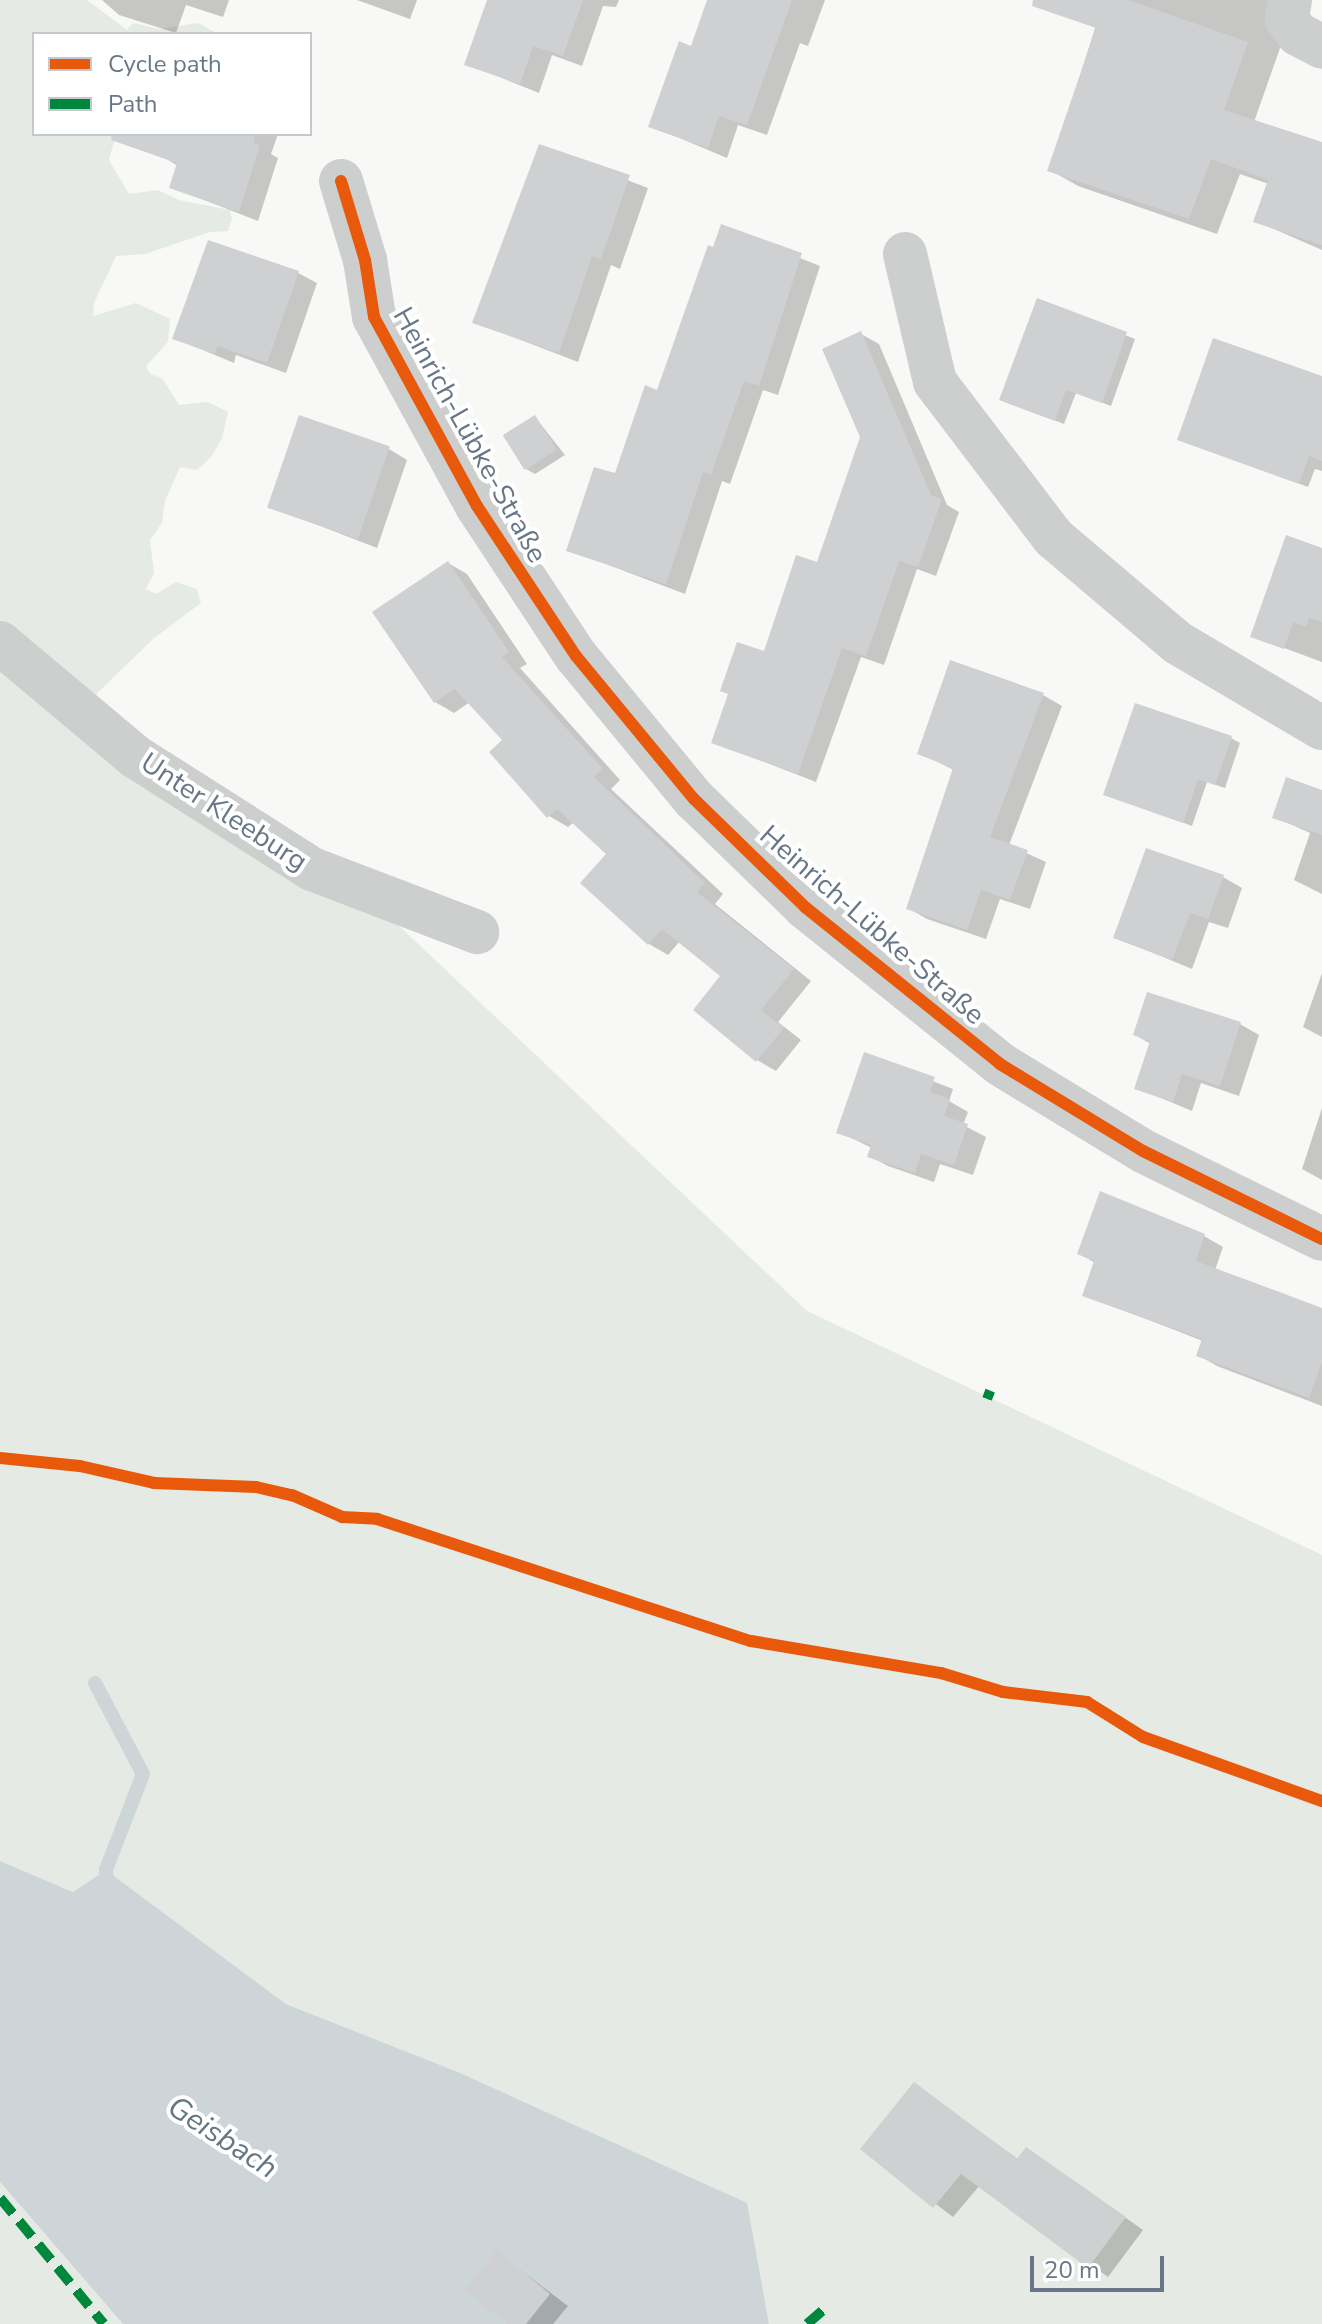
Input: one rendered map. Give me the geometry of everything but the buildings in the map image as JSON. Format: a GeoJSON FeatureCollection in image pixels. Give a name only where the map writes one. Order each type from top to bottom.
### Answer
{"type":"FeatureCollection","features":[{"type":"Feature","properties":{"kind":"street"},"geometry":{"type":"LineString","coordinates":[[1290,0],[1287,20],[1298,34],[1322,47]]}},
{"type":"Feature","properties":{"kind":"street","name":"Heinrich-Lübke-Straße"},"geometry":{"type":"LineString","coordinates":[[341,181],[365,260],[374,317],[477,506],[576,656],[694,799],[805,907],[1000,1064],[1143,1151],[1322,1239]]}},
{"type":"Feature","properties":{"kind":"street"},"geometry":{"type":"LineString","coordinates":[[905,254],[935,382],[1054,538],[1178,643],[1322,728]]}},
{"type":"Feature","properties":{"kind":"street","name":"Unter Kleeburg"},"geometry":{"type":"LineString","coordinates":[[0,643],[136,757],[312,869],[477,932]]}},
{"type":"Feature","properties":{"kind":"shaded area"},"geometry":{"type":"Polygon","coordinates":[[[0,0],[87,0],[127,30],[133,23],[160,29],[198,23],[214,32],[32,32],[32,136],[115,136],[109,160],[129,194],[158,190],[179,200],[230,210],[232,219],[228,231],[210,232],[145,254],[116,256],[94,303],[93,316],[136,303],[170,319],[168,342],[146,366],[150,374],[162,378],[179,405],[208,402],[228,412],[222,438],[212,456],[197,470],[180,467],[165,501],[162,523],[150,540],[154,573],[146,589],[156,594],[176,582],[197,589],[201,603],[153,639],[79,711],[378,906],[807,1311],[1322,1555],[1322,2324],[769,2324],[746,2203],[458,2072],[286,2004],[106,1870],[73,1892],[0,1861],[0,0]]]}},
{"type":"Feature","properties":{"kind":"shaded area"},"geometry":{"type":"Polygon","coordinates":[[[0,2182],[123,2324],[0,2324],[0,2182]]]}},
{"type":"Feature","properties":{"kind":"water","name":"Geisbach"},"geometry":{"type":"Polygon","coordinates":[[[0,1861],[73,1892],[106,1870],[286,2004],[458,2072],[747,2203],[769,2324],[123,2324],[0,2182],[0,1861]]]}},
{"type":"Feature","properties":{"kind":"waterway"},"geometry":{"type":"LineString","coordinates":[[95,1683],[143,1774],[106,1870],[108,1888]]}},
{"type":"Feature","properties":{"kind":"marked path"},"geometry":{"type":"LineString","coordinates":[[987,1399],[990,1391]]}},
{"type":"Feature","properties":{"kind":"marked path"},"geometry":{"type":"LineString","coordinates":[[0,2198],[104,2324]]}},
{"type":"Feature","properties":{"kind":"marked path"},"geometry":{"type":"LineString","coordinates":[[807,2324],[824,2309]]}},
{"type":"Feature","properties":{"kind":"cycle path"},"geometry":{"type":"LineString","coordinates":[[341,181],[365,260],[374,317],[477,506],[576,656],[694,799],[805,907],[1000,1064],[1143,1151],[1322,1239]]}},
{"type":"Feature","properties":{"kind":"cycle path"},"geometry":{"type":"LineString","coordinates":[[0,1458],[80,1466],[154,1483],[256,1487],[292,1495],[342,1517],[377,1519],[751,1641],[941,1673],[1003,1692],[1087,1702],[1143,1737],[1322,1801]]}}]}
